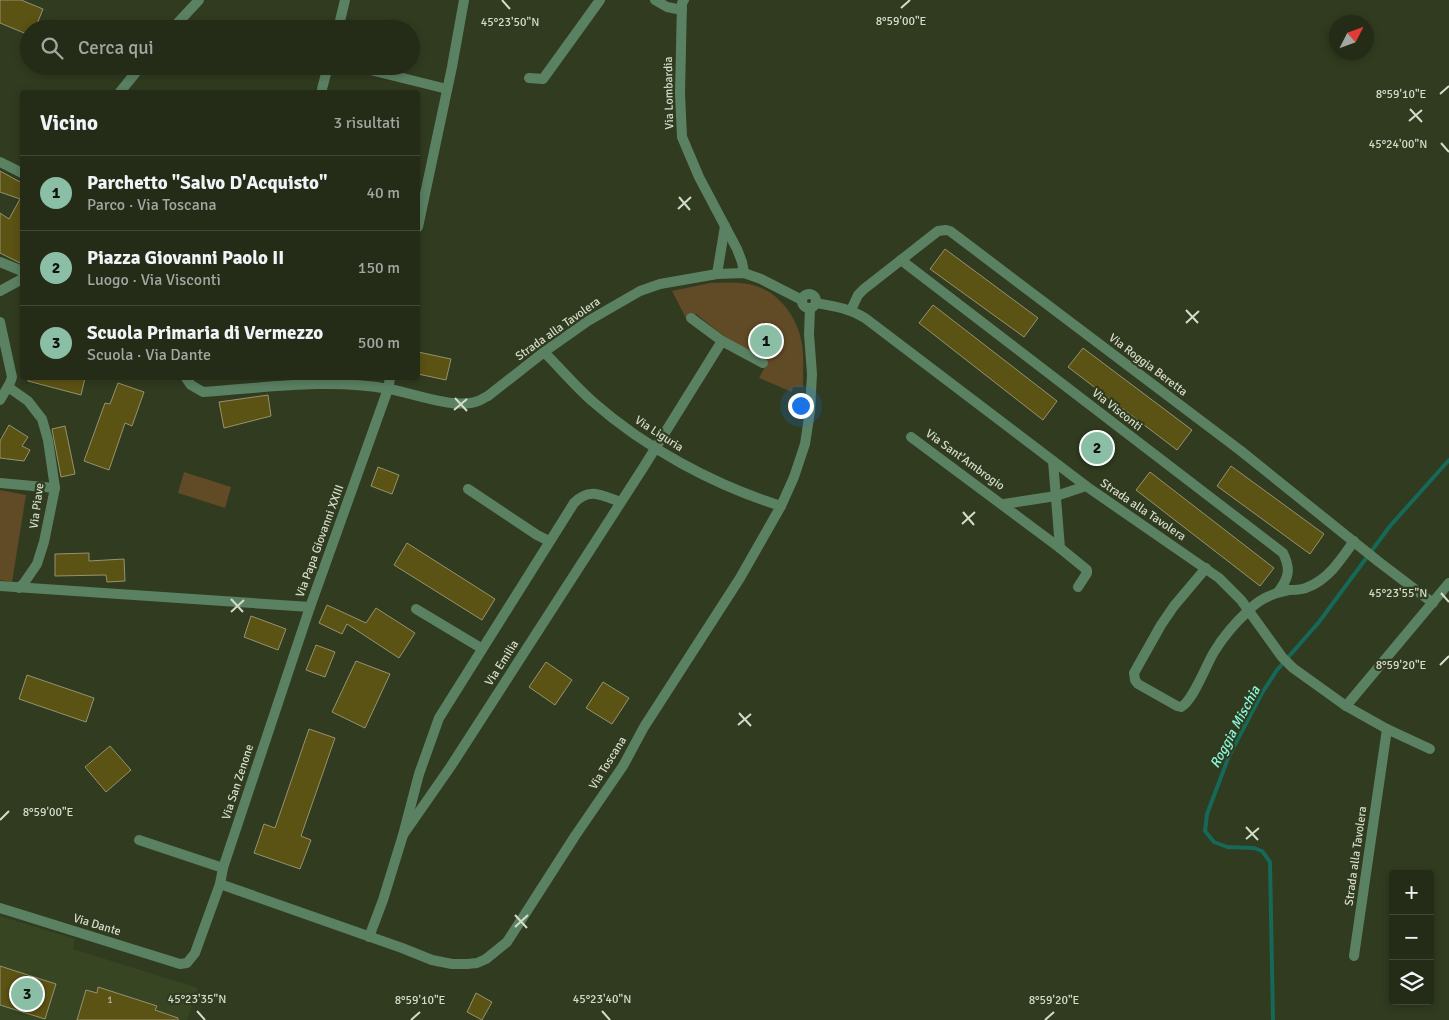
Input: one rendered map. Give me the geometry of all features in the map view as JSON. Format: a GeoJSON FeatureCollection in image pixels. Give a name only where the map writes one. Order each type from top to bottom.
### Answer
{"type":"FeatureCollection","features":[{"type":"Feature","properties":{"kind":"street"},"geometry":{"type":"LineString","coordinates":[[180,20],[199,0]]}},
{"type":"Feature","properties":{"kind":"street"},"geometry":{"type":"LineString","coordinates":[[340,20],[345,0]]}},
{"type":"Feature","properties":{"kind":"street"},"geometry":{"type":"LineString","coordinates":[[420,217],[464,0]]}},
{"type":"Feature","properties":{"kind":"street"},"geometry":{"type":"LineString","coordinates":[[529,78],[543,80],[600,0]]}},
{"type":"Feature","properties":{"kind":"street"},"geometry":{"type":"LineString","coordinates":[[655,0],[667,7],[683,5]]}},
{"type":"Feature","properties":{"kind":"street","name":"Via Lombardia"},"geometry":{"type":"LineString","coordinates":[[683,5],[680,93],[682,137],[699,177],[742,262],[744,273]]}},
{"type":"Feature","properties":{"kind":"street"},"geometry":{"type":"LineString","coordinates":[[122,90],[134,75]]}},
{"type":"Feature","properties":{"kind":"street"},"geometry":{"type":"LineString","coordinates":[[322,89],[326,75]]}},
{"type":"Feature","properties":{"kind":"street"},"geometry":{"type":"LineString","coordinates":[[390,75],[447,89]]}},
{"type":"Feature","properties":{"kind":"street"},"geometry":{"type":"LineString","coordinates":[[0,162],[20,172]]}},
{"type":"Feature","properties":{"kind":"street"},"geometry":{"type":"LineString","coordinates":[[717,274],[725,226]]}},
{"type":"Feature","properties":{"kind":"street","name":"Via Roggia Beretta"},"geometry":{"type":"LineString","coordinates":[[851,310],[858,295],[864,289],[938,231],[950,231],[1241,451],[1433,603]]}},
{"type":"Feature","properties":{"kind":"street","name":"Via Visconti"},"geometry":{"type":"LineString","coordinates":[[901,260],[1283,553],[1289,569],[1287,577],[1278,592]]}},
{"type":"Feature","properties":{"kind":"street"},"geometry":{"type":"LineString","coordinates":[[0,262],[20,270]]}},
{"type":"Feature","properties":{"kind":"street","name":"Strada alla Tavolera"},"geometry":{"type":"LineString","coordinates":[[187,380],[191,385],[203,392],[286,385],[340,385],[388,389],[455,404],[478,401],[488,396],[544,352],[588,321],[640,291],[660,284],[717,274],[744,273],[762,279],[802,300],[804,296],[810,294],[814,297],[813,305],[851,310],[865,318],[1086,486],[1206,568],[1232,591],[1282,657],[1294,668],[1346,706],[1387,729],[1430,749]]}},
{"type":"Feature","properties":{"kind":"street"},"geometry":{"type":"LineString","coordinates":[[0,291],[20,281]]}},
{"type":"Feature","properties":{"kind":"street","name":"Via Toscana"},"geometry":{"type":"LineString","coordinates":[[220,884],[432,960],[452,964],[477,963],[486,959],[507,942],[575,836],[623,766],[644,727],[740,578],[782,506],[805,444],[810,411],[812,374],[809,334],[813,305]]}},
{"type":"Feature","properties":{"kind":"street"},"geometry":{"type":"LineString","coordinates":[[691,318],[722,341],[763,363]]}},
{"type":"Feature","properties":{"kind":"street"},"geometry":{"type":"LineString","coordinates":[[0,322],[12,377],[0,400]]}},
{"type":"Feature","properties":{"kind":"street","name":"Via Emilia"},"geometry":{"type":"LineString","coordinates":[[403,835],[451,766],[722,341]]}},
{"type":"Feature","properties":{"kind":"street","name":"Via Liguria"},"geometry":{"type":"LineString","coordinates":[[544,352],[592,402],[654,449],[708,478],[782,506]]}},
{"type":"Feature","properties":{"kind":"street","name":"Via Papa Giovanni XXIII"},"geometry":{"type":"LineString","coordinates":[[19,588],[310,607],[390,380]]}},
{"type":"Feature","properties":{"kind":"street","name":"Via Piave"},"geometry":{"type":"LineString","coordinates":[[8,387],[28,401],[42,419],[48,440],[55,488],[44,542],[37,564],[19,588]]}},
{"type":"Feature","properties":{"kind":"street","name":"Via Sant'Ambrogio"},"geometry":{"type":"LineString","coordinates":[[911,437],[1004,504],[1087,570],[1078,587]]}},
{"type":"Feature","properties":{"kind":"street"},"geometry":{"type":"LineString","coordinates":[[1053,461],[1060,548]]}},
{"type":"Feature","properties":{"kind":"street"},"geometry":{"type":"LineString","coordinates":[[0,482],[55,488]]}},
{"type":"Feature","properties":{"kind":"street","name":"Via Sant'Ambrogio"},"geometry":{"type":"LineString","coordinates":[[1004,504],[1056,496],[1086,486]]}},
{"type":"Feature","properties":{"kind":"street"},"geometry":{"type":"LineString","coordinates":[[468,489],[549,541]]}},
{"type":"Feature","properties":{"kind":"street","name":"Via Emilia"},"geometry":{"type":"LineString","coordinates":[[369,937],[383,900],[419,774],[439,718],[481,648],[574,503],[585,493],[595,494],[620,502]]}},
{"type":"Feature","properties":{"kind":"street"},"geometry":{"type":"LineString","coordinates":[[1206,568],[1174,606],[1134,673],[1138,684],[1181,707],[1188,701],[1215,651],[1248,610],[1267,596],[1278,592],[1307,588],[1318,582],[1340,561],[1354,541]]}},
{"type":"Feature","properties":{"kind":"street"},"geometry":{"type":"LineString","coordinates":[[1346,706],[1449,583]]}},
{"type":"Feature","properties":{"kind":"street"},"geometry":{"type":"LineString","coordinates":[[0,586],[19,588]]}},
{"type":"Feature","properties":{"kind":"street","name":"Via San Zenone"},"geometry":{"type":"LineString","coordinates":[[187,963],[195,954],[220,884],[223,868],[310,607]]}},
{"type":"Feature","properties":{"kind":"street"},"geometry":{"type":"LineString","coordinates":[[416,609],[481,648]]}},
{"type":"Feature","properties":{"kind":"street","name":"Strada alla Tavolera"},"geometry":{"type":"LineString","coordinates":[[1354,956],[1387,729]]}},
{"type":"Feature","properties":{"kind":"street"},"geometry":{"type":"LineString","coordinates":[[139,840],[223,868]]}},
{"type":"Feature","properties":{"kind":"street","name":"Via Dante"},"geometry":{"type":"LineString","coordinates":[[0,908],[180,964],[187,963]]}},
{"type":"Feature","properties":{"kind":"shaded area"},"geometry":{"type":"Polygon","coordinates":[[[710,283],[750,284],[765,290],[780,301],[792,317],[800,335],[803,355],[803,387],[793,387],[792,392],[759,378],[767,363],[725,337],[696,314],[687,320],[672,291],[710,283]]]}},
{"type":"Feature","properties":{"kind":"shaded area"},"geometry":{"type":"Polygon","coordinates":[[[184,472],[231,487],[225,508],[178,493],[184,472]]]}},
{"type":"Feature","properties":{"kind":"shaded area"},"geometry":{"type":"Polygon","coordinates":[[[0,490],[26,495],[12,582],[0,580],[0,490]]]}},
{"type":"Feature","properties":{"kind":"shaded area"},"geometry":{"type":"Polygon","coordinates":[[[0,916],[75,939],[73,949],[198,988],[187,1020],[0,1020],[0,916]]]}},
{"type":"Feature","properties":{"kind":"building"},"geometry":{"type":"Polygon","coordinates":[[[0,0],[21,0],[43,9],[39,20],[20,20],[20,31],[0,23],[0,0]]]}},
{"type":"Feature","properties":{"kind":"building"},"geometry":{"type":"Polygon","coordinates":[[[0,171],[20,182],[20,199],[0,192],[0,171]]]}},
{"type":"Feature","properties":{"kind":"building"},"geometry":{"type":"Polygon","coordinates":[[[20,199],[20,263],[0,253],[0,213],[9,219],[20,199]]]}},
{"type":"Feature","properties":{"kind":"building"},"geometry":{"type":"Polygon","coordinates":[[[945,249],[1038,318],[1024,337],[930,269],[945,249]]]}},
{"type":"Feature","properties":{"kind":"building"},"geometry":{"type":"Polygon","coordinates":[[[933,305],[1057,401],[1043,420],[919,323],[933,305]]]}},
{"type":"Feature","properties":{"kind":"building"},"geometry":{"type":"Polygon","coordinates":[[[1083,348],[1192,430],[1177,450],[1068,367],[1083,348]]]}},
{"type":"Feature","properties":{"kind":"building"},"geometry":{"type":"Polygon","coordinates":[[[420,352],[451,359],[446,380],[420,374],[420,352]]]}},
{"type":"Feature","properties":{"kind":"building"},"geometry":{"type":"Polygon","coordinates":[[[28,380],[85,380],[81,395],[28,380]]]}},
{"type":"Feature","properties":{"kind":"building"},"geometry":{"type":"Polygon","coordinates":[[[118,383],[144,392],[132,426],[125,423],[109,470],[84,461],[105,403],[110,404],[118,383]]]}},
{"type":"Feature","properties":{"kind":"building"},"geometry":{"type":"Polygon","coordinates":[[[268,395],[271,416],[224,428],[219,402],[268,395]]]}},
{"type":"Feature","properties":{"kind":"building"},"geometry":{"type":"Polygon","coordinates":[[[9,425],[28,437],[22,446],[30,450],[24,461],[0,458],[0,441],[9,425]]]}},
{"type":"Feature","properties":{"kind":"building"},"geometry":{"type":"Polygon","coordinates":[[[65,426],[75,474],[61,477],[52,429],[65,426]]]}},
{"type":"Feature","properties":{"kind":"building"},"geometry":{"type":"Polygon","coordinates":[[[1231,466],[1324,534],[1310,554],[1217,486],[1231,466]]]}},
{"type":"Feature","properties":{"kind":"building"},"geometry":{"type":"Polygon","coordinates":[[[378,467],[399,475],[392,494],[371,486],[378,467]]]}},
{"type":"Feature","properties":{"kind":"building"},"geometry":{"type":"Polygon","coordinates":[[[1150,472],[1274,568],[1260,586],[1136,490],[1150,472]]]}},
{"type":"Feature","properties":{"kind":"building"},"geometry":{"type":"Polygon","coordinates":[[[407,543],[495,599],[482,620],[394,565],[407,543]]]}},
{"type":"Feature","properties":{"kind":"building"},"geometry":{"type":"Polygon","coordinates":[[[89,553],[89,561],[124,559],[125,581],[107,582],[106,575],[55,576],[55,554],[89,553]]]}},
{"type":"Feature","properties":{"kind":"building"},"geometry":{"type":"Polygon","coordinates":[[[327,605],[366,623],[376,608],[415,633],[399,658],[347,624],[342,634],[319,623],[327,605]]]}},
{"type":"Feature","properties":{"kind":"building"},"geometry":{"type":"Polygon","coordinates":[[[251,616],[286,629],[278,650],[244,637],[251,616]]]}},
{"type":"Feature","properties":{"kind":"building"},"geometry":{"type":"Polygon","coordinates":[[[316,645],[335,652],[325,677],[306,670],[316,645]]]}},
{"type":"Feature","properties":{"kind":"building"},"geometry":{"type":"Polygon","coordinates":[[[356,661],[390,674],[365,728],[332,712],[356,661]]]}},
{"type":"Feature","properties":{"kind":"building"},"geometry":{"type":"Polygon","coordinates":[[[546,662],[572,680],[555,705],[529,687],[546,662]]]}},
{"type":"Feature","properties":{"kind":"building"},"geometry":{"type":"Polygon","coordinates":[[[27,675],[94,698],[86,722],[19,699],[27,675]]]}},
{"type":"Feature","properties":{"kind":"building"},"geometry":{"type":"Polygon","coordinates":[[[603,682],[629,698],[612,724],[586,708],[603,682]]]}},
{"type":"Feature","properties":{"kind":"building"},"geometry":{"type":"Polygon","coordinates":[[[309,729],[335,738],[301,836],[311,840],[300,869],[254,853],[264,824],[275,828],[309,729]]]}},
{"type":"Feature","properties":{"kind":"building"},"geometry":{"type":"Polygon","coordinates":[[[110,746],[131,770],[106,792],[85,767],[110,746]]]}},
{"type":"Feature","properties":{"kind":"building"},"geometry":{"type":"Polygon","coordinates":[[[0,966],[56,984],[45,1019],[0,1005],[0,966]]]}},
{"type":"Feature","properties":{"kind":"building"},"geometry":{"type":"Polygon","coordinates":[[[98,987],[157,1006],[155,1010],[178,1018],[178,1020],[77,1020],[86,990],[97,993],[98,987]]]}},
{"type":"Feature","properties":{"kind":"building"},"geometry":{"type":"Polygon","coordinates":[[[476,993],[492,1002],[482,1020],[467,1012],[476,993]]]}},
{"type":"Feature","properties":{"kind":"waterway","name":"Roggia Mischia"},"geometry":{"type":"LineString","coordinates":[[1273,1020],[1270,862],[1262,851],[1254,848],[1227,847],[1214,842],[1205,831],[1207,814],[1229,756],[1262,693],[1277,670],[1319,622],[1390,526],[1449,460]]}},
{"type":"Feature","properties":{"kind":"place","name":"Parchetto \"Salvo D'Acquisto\""},"geometry":{"type":"Point","coordinates":[766,341]}},
{"type":"Feature","properties":{"kind":"place","name":"Piazza Giovanni Paolo II"},"geometry":{"type":"Point","coordinates":[1097,448]}},
{"type":"Feature","properties":{"kind":"place","name":"Scuola Primaria di Vermezzo"},"geometry":{"type":"Point","coordinates":[27,994]}}]}
